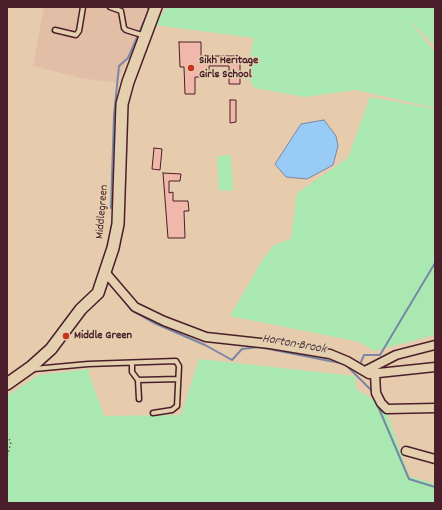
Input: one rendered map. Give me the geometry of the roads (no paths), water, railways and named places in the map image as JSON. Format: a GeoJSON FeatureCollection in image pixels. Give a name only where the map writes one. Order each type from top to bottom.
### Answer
{"type":"FeatureCollection","features":[{"type":"Feature","properties":{"kind":"street","name":"Middlegreen"},"geometry":{"type":"LineString","coordinates":[[7,384],[28,370],[51,349],[81,309],[98,293],[113,248],[118,224],[122,104],[128,82],[156,7]]}},
{"type":"Feature","properties":{"kind":"street"},"geometry":{"type":"LineString","coordinates":[[105,272],[135,307],[186,330],[206,337],[270,344],[330,354],[369,373],[435,367]]}},
{"type":"Feature","properties":{"kind":"street"},"geometry":{"type":"LineString","coordinates":[[369,373],[396,355],[435,345]]}},
{"type":"Feature","properties":{"kind":"street"},"geometry":{"type":"LineString","coordinates":[[369,373],[376,393],[381,403],[387,409],[435,408]]}},
{"type":"Feature","properties":{"kind":"street"},"geometry":{"type":"LineString","coordinates":[[406,451],[435,459]]}},
{"type":"Feature","properties":{"kind":"lane"},"geometry":{"type":"LineString","coordinates":[[55,30],[76,35],[79,31],[83,7]]}},
{"type":"Feature","properties":{"kind":"lane"},"geometry":{"type":"LineString","coordinates":[[110,7],[121,12],[124,28],[126,30],[146,36]]}},
{"type":"Feature","properties":{"kind":"lane"},"geometry":{"type":"LineString","coordinates":[[28,370],[88,364],[176,361],[179,366],[176,408],[168,411],[153,413]]}},
{"type":"Feature","properties":{"kind":"lane"},"geometry":{"type":"LineString","coordinates":[[132,363],[132,372],[138,380],[139,399]]}},
{"type":"Feature","properties":{"kind":"lane"},"geometry":{"type":"LineString","coordinates":[[138,380],[178,379]]}},
{"type":"Feature","properties":{"kind":"water"},"geometry":{"type":"Polygon","coordinates":[[[324,120],[336,136],[338,146],[333,165],[307,179],[286,177],[275,164],[301,124],[324,120]]]}},
{"type":"Feature","properties":{"kind":"waterway","name":"Horton Brook"},"geometry":{"type":"LineString","coordinates":[[111,208],[114,115],[119,66],[128,58],[149,10],[147,7]]}},
{"type":"Feature","properties":{"kind":"waterway"},"geometry":{"type":"LineString","coordinates":[[361,362],[364,355],[380,355],[435,263]]}},
{"type":"Feature","properties":{"kind":"waterway","name":"Horton Brook"},"geometry":{"type":"LineString","coordinates":[[121,296],[131,310],[154,323],[205,345],[232,360],[242,349],[259,347],[345,364],[373,392]]}},
{"type":"Feature","properties":{"kind":"waterway","name":"Horton Brook"},"geometry":{"type":"LineString","coordinates":[[377,404],[409,479],[435,487]]}},
{"type":"Feature","properties":{"kind":"place","name":"Sikh Heritage Girls School"},"geometry":{"type":"Point","coordinates":[191,68]}},
{"type":"Feature","properties":{"kind":"place","name":"Middle Green"},"geometry":{"type":"Point","coordinates":[66,336]}}]}
